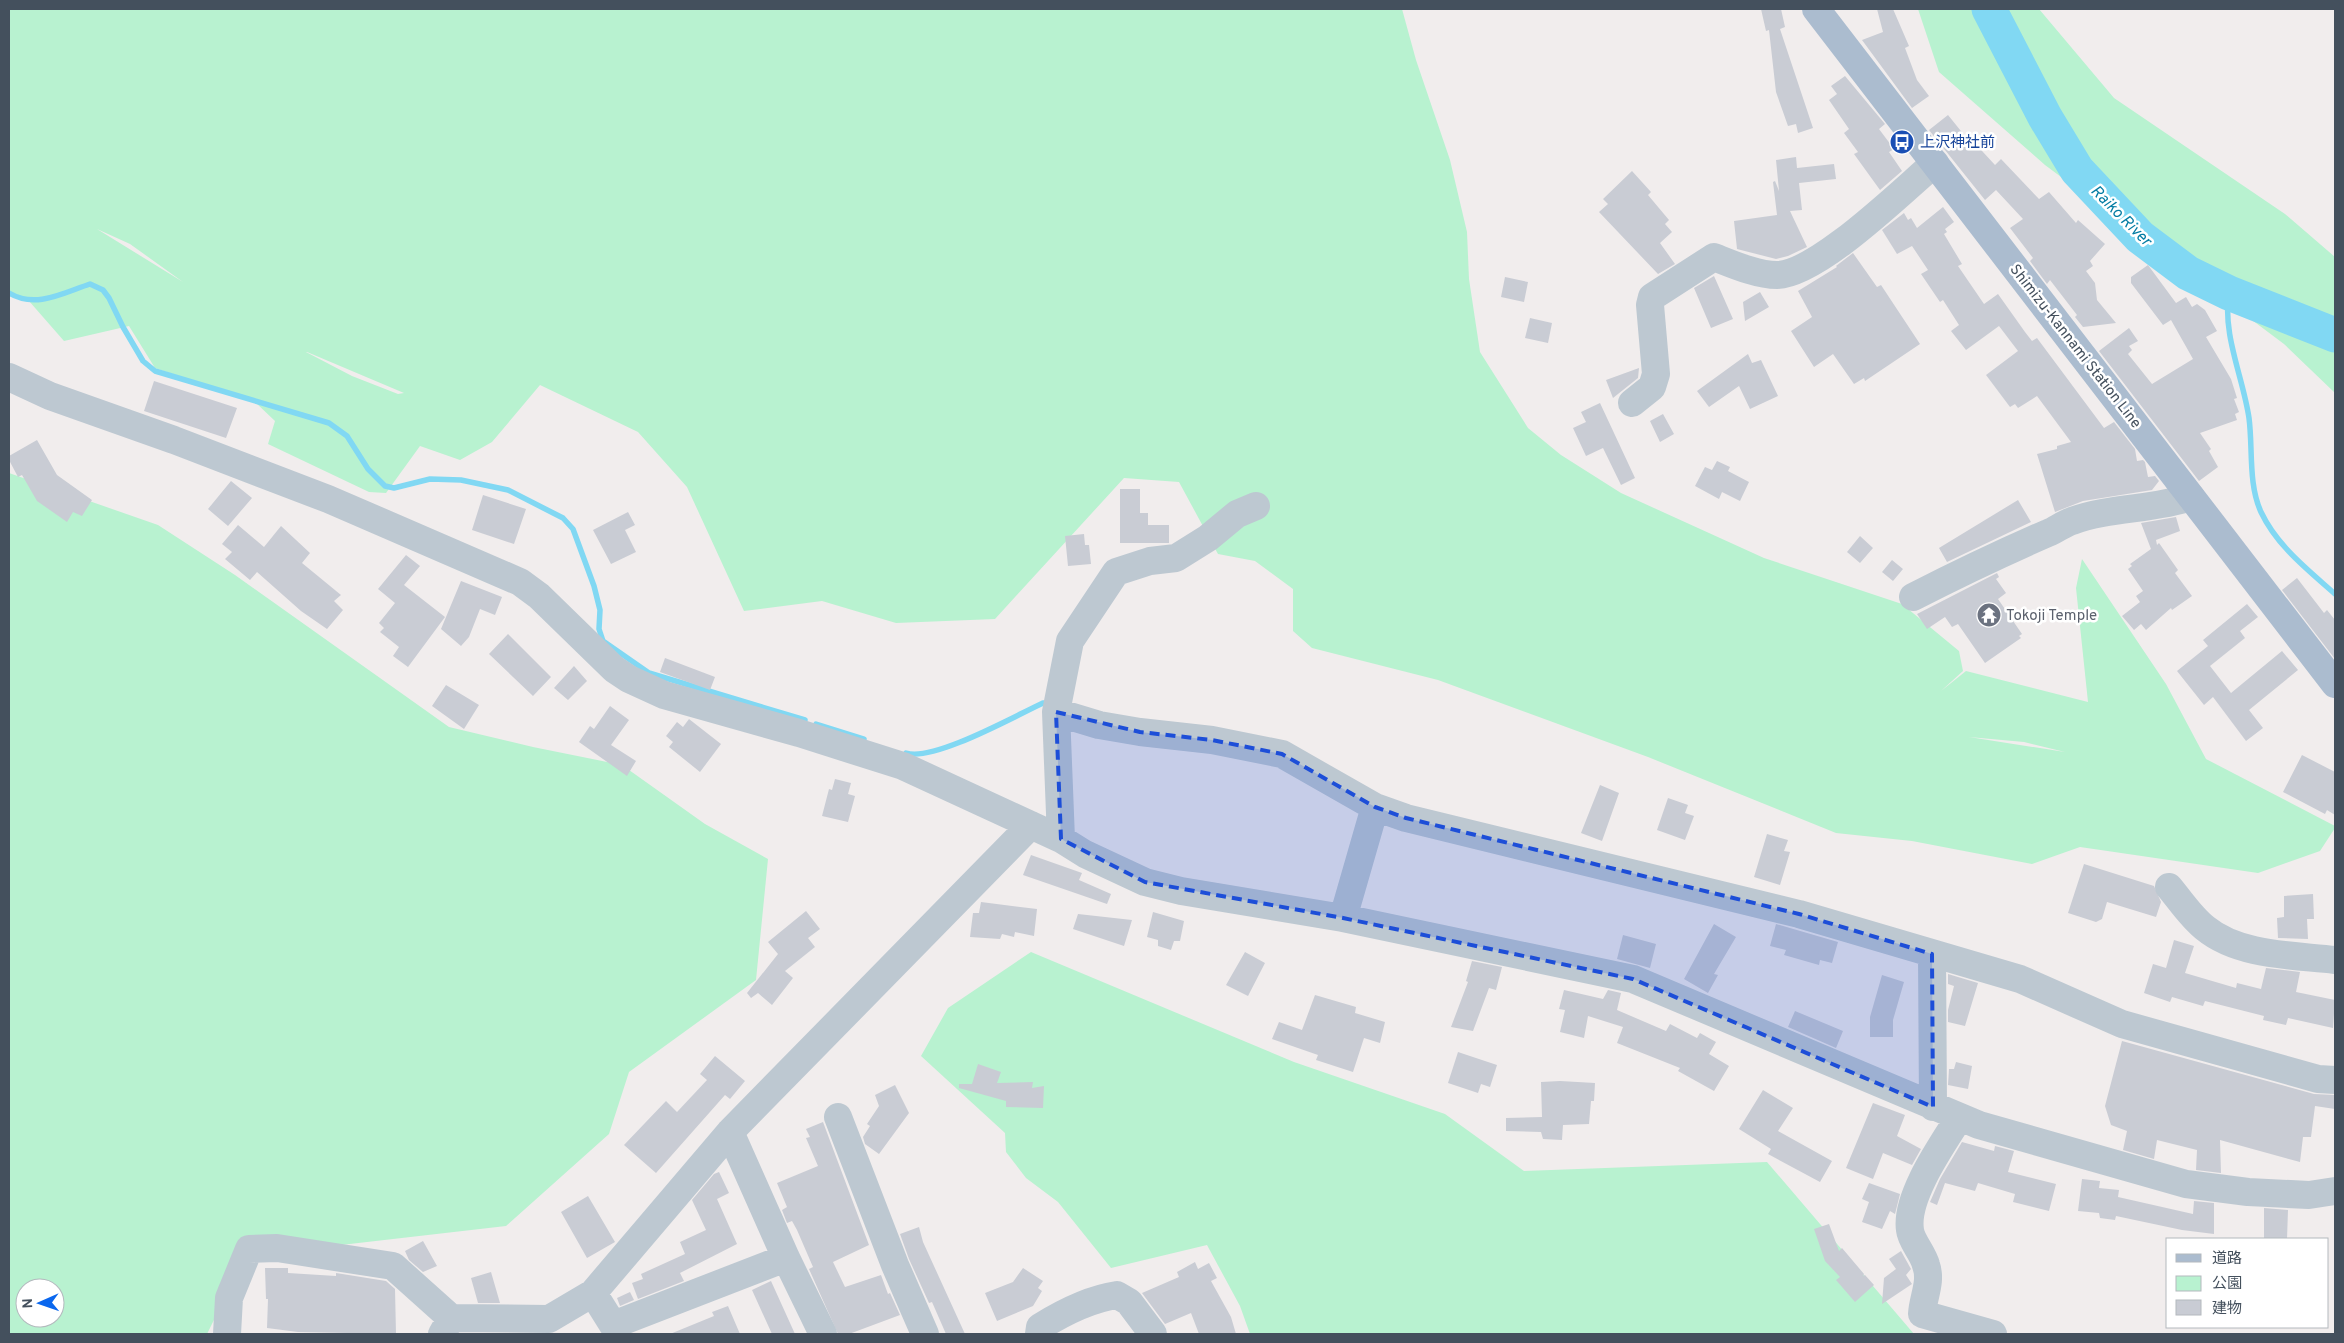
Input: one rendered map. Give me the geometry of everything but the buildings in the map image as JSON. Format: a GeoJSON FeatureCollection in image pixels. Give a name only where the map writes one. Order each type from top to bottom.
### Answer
{"type":"FeatureCollection","features":[{"type":"Feature","properties":{"kind":"main road","name":"Shimizu-Kannami Station Line"},"geometry":{"type":"LineString","coordinates":[[1816,9],[2335,684]]}},
{"type":"Feature","properties":{"kind":"street"},"geometry":{"type":"LineString","coordinates":[[1632,403],[1652,387],[1656,374],[1650,305],[1652,297],[1714,257],[1774,275],[1794,272],[1834,248],[1935,163]]}},
{"type":"Feature","properties":{"kind":"street"},"geometry":{"type":"LineString","coordinates":[[9,377],[50,396],[174,440],[328,499],[520,582],[539,596],[614,669],[629,679],[656,691],[902,766],[1061,839],[1085,854],[1145,882],[1210,897],[1343,918],[1634,979],[1959,1118],[2022,1138],[2186,1184],[2248,1192],[2308,1195],[2335,1191]]}},
{"type":"Feature","properties":{"kind":"street"},"geometry":{"type":"LineString","coordinates":[[1913,598],[1965,570],[2071,521],[2113,511],[2171,504],[2191,496]]}},
{"type":"Feature","properties":{"kind":"street"},"geometry":{"type":"LineString","coordinates":[[1061,839],[1056,712],[1070,641],[1116,572],[1150,561],[1176,558],[1208,538],[1237,514],[1256,506]]}},
{"type":"Feature","properties":{"kind":"street"},"geometry":{"type":"LineString","coordinates":[[1056,712],[1132,731],[1212,740],[1282,754],[1375,807],[1406,818],[1799,914],[2020,979],[2122,1024],[2318,1079],[2335,1080]]}},
{"type":"Feature","properties":{"kind":"street"},"geometry":{"type":"LineString","coordinates":[[1343,918],[1375,807]]}},
{"type":"Feature","properties":{"kind":"street"},"geometry":{"type":"LineString","coordinates":[[227,1334],[229,1298],[249,1249],[277,1248],[393,1266],[447,1326],[549,1319],[593,1293],[730,1132],[1031,826]]}},
{"type":"Feature","properties":{"kind":"street"},"geometry":{"type":"LineString","coordinates":[[2169,887],[2203,927],[2221,940],[2255,950],[2335,960]]}},
{"type":"Feature","properties":{"kind":"street"},"geometry":{"type":"LineString","coordinates":[[1932,954],[1932,1107]]}},
{"type":"Feature","properties":{"kind":"street"},"geometry":{"type":"LineString","coordinates":[[838,1117],[923,1333]]}},
{"type":"Feature","properties":{"kind":"street"},"geometry":{"type":"LineString","coordinates":[[1959,1118],[1917,1190],[1910,1222],[1910,1231],[1926,1265],[1929,1280],[1922,1314],[1993,1334]]}},
{"type":"Feature","properties":{"kind":"street"},"geometry":{"type":"LineString","coordinates":[[730,1132],[786,1258],[823,1334]]}},
{"type":"Feature","properties":{"kind":"street"},"geometry":{"type":"LineString","coordinates":[[593,1293],[613,1325],[786,1258]]}},
{"type":"Feature","properties":{"kind":"street"},"geometry":{"type":"LineString","coordinates":[[1039,1334],[1040,1327],[1049,1322],[1098,1298],[1117,1294],[1130,1302],[1153,1334]]}},
{"type":"Feature","properties":{"kind":"highlighted area"},"geometry":{"type":"Polygon","coordinates":[[[1056,712],[1140,732],[1212,740],[1282,754],[1375,807],[1406,818],[1799,914],[1932,954],[1933,1107],[1633,979],[1343,918],[1145,882],[1061,839],[1056,712]]]}},
{"type":"Feature","properties":{"kind":"green space"},"geometry":{"type":"Polygon","coordinates":[[[9,9],[1402,9],[1416,60],[1450,160],[1467,232],[1469,279],[1480,352],[1528,428],[1561,455],[1621,493],[1764,558],[1902,604],[1959,651],[1963,671],[1941,691],[1966,671],[2088,702],[2076,588],[2082,559],[2166,684],[2206,759],[2335,826],[2335,828],[2320,851],[2258,873],[2080,847],[2032,864],[1912,841],[1836,833],[1648,757],[1438,680],[1312,648],[1293,631],[1293,589],[1255,561],[1218,554],[1179,482],[1124,478],[995,619],[896,623],[822,601],[744,611],[687,487],[638,432],[540,385],[492,442],[460,460],[420,446],[386,493],[369,492],[268,444],[275,421],[255,402],[155,368],[129,326],[64,341],[29,301],[9,296],[9,9]],[[97,229],[183,282],[130,244],[97,229]],[[306,352],[352,376],[398,394],[404,393],[306,352]],[[1969,737],[2065,752],[2024,742],[1969,737]]]}},
{"type":"Feature","properties":{"kind":"green space"},"geometry":{"type":"Polygon","coordinates":[[[1918,9],[2039,9],[2114,98],[2285,214],[2335,257],[2335,393],[2284,344],[2045,165],[1939,72],[1918,9]]]}},
{"type":"Feature","properties":{"kind":"green space"},"geometry":{"type":"Polygon","coordinates":[[[9,473],[158,525],[235,575],[449,727],[533,747],[622,765],[705,824],[768,859],[756,980],[629,1072],[609,1134],[506,1226],[341,1245],[249,1249],[207,1334],[9,1334],[9,473]]]}},
{"type":"Feature","properties":{"kind":"green space"},"geometry":{"type":"Polygon","coordinates":[[[1031,952],[1294,1062],[1445,1114],[1524,1171],[1767,1162],[1914,1334],[1250,1334],[1240,1306],[1207,1245],[1111,1268],[1058,1202],[1026,1178],[1006,1152],[1005,1133],[921,1056],[948,1008],[1031,952]]]}},
{"type":"Feature","properties":{"kind":"waterway","name":"Raiko River"},"geometry":{"type":"LineString","coordinates":[[1989,9],[2045,117],[2077,170],[2140,237],[2188,273],[2229,293],[2335,335]]}},
{"type":"Feature","properties":{"kind":"waterway"},"geometry":{"type":"LineString","coordinates":[[9,293],[19,298],[39,300],[60,295],[90,284],[103,290],[109,298],[143,361],[155,371],[329,423],[347,436],[368,469],[385,486],[394,488],[430,479],[461,480],[508,490],[563,518],[573,529],[594,586],[600,610],[599,629],[603,641],[649,673],[805,720]]}},
{"type":"Feature","properties":{"kind":"waterway"},"geometry":{"type":"LineString","coordinates":[[2229,293],[2228,324],[2249,418],[2254,490],[2257,501],[2268,524],[2284,547],[2335,594]]}},
{"type":"Feature","properties":{"kind":"waterway"},"geometry":{"type":"LineString","coordinates":[[906,753],[918,754],[954,745],[1043,703],[1051,704]]}},
{"type":"Feature","properties":{"kind":"waterway"},"geometry":{"type":"LineString","coordinates":[[816,724],[864,739]]}},
{"type":"Feature","properties":{"kind":"place","name":"上沢神社前"},"geometry":{"type":"Point","coordinates":[1902,142]}},
{"type":"Feature","properties":{"kind":"place","name":"Tokoji Temple"},"geometry":{"type":"Point","coordinates":[1989,615]}}]}
